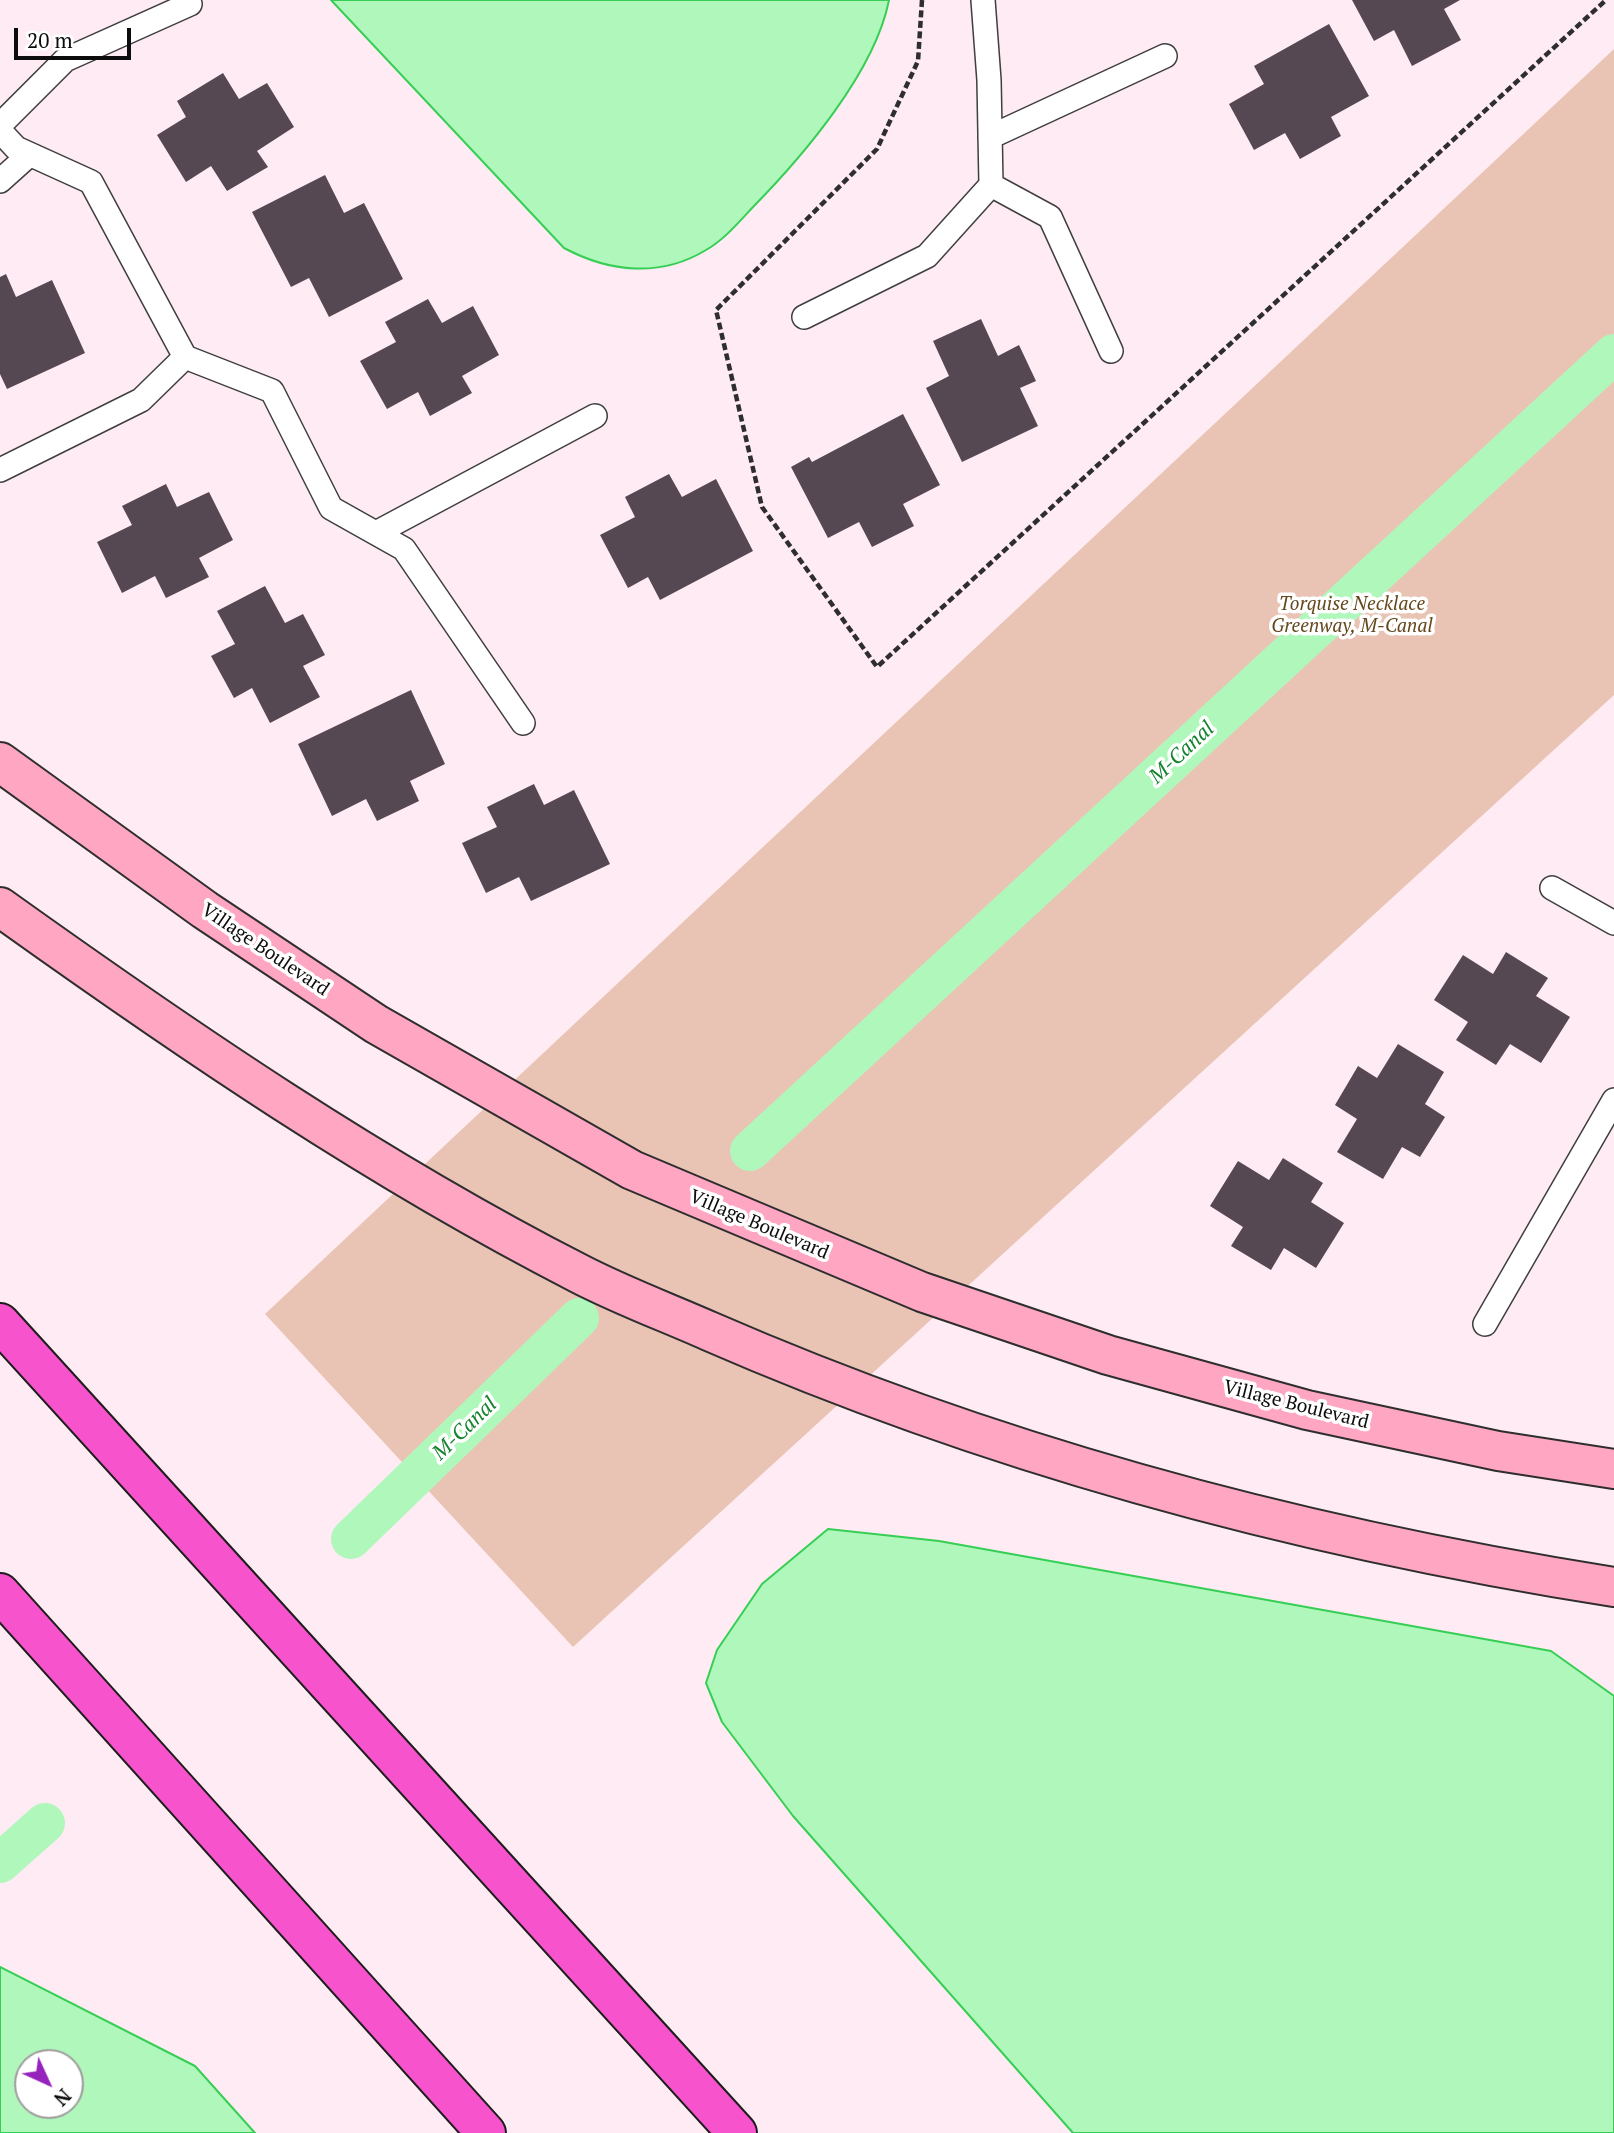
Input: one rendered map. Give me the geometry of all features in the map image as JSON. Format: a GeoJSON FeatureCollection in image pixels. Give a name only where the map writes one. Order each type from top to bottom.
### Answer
{"type":"FeatureCollection","features":[{"type":"Feature","properties":{"kind":"highway"},"geometry":{"type":"LineString","coordinates":[[0,1323],[458,1823],[737,2133]]}},
{"type":"Feature","properties":{"kind":"highway"},"geometry":{"type":"LineString","coordinates":[[0,1593],[486,2133]]}},
{"type":"Feature","properties":{"kind":"street","name":"Village Boulevard"},"geometry":{"type":"LineString","coordinates":[[0,762],[205,910],[376,1024],[632,1170],[922,1292],[1108,1355],[1307,1410],[1498,1451],[1614,1469]]}},
{"type":"Feature","properties":{"kind":"street"},"geometry":{"type":"LineString","coordinates":[[0,907],[139,1006],[315,1123],[580,1274],[767,1356],[881,1402],[1073,1467],[1292,1526],[1476,1565],[1614,1587]]}},
{"type":"Feature","properties":{"kind":"lane"},"geometry":{"type":"LineString","coordinates":[[804,317],[927,256],[991,185],[983,0]]}},
{"type":"Feature","properties":{"kind":"lane"},"geometry":{"type":"LineString","coordinates":[[0,125],[65,60],[190,4]]}},
{"type":"Feature","properties":{"kind":"lane"},"geometry":{"type":"LineString","coordinates":[[990,136],[1165,56]]}},
{"type":"Feature","properties":{"kind":"lane"},"geometry":{"type":"LineString","coordinates":[[0,131],[16,148],[91,182],[186,357],[271,391],[331,508],[404,549],[523,723]]}},
{"type":"Feature","properties":{"kind":"lane"},"geometry":{"type":"LineString","coordinates":[[0,181],[29,155]]}},
{"type":"Feature","properties":{"kind":"lane"},"geometry":{"type":"LineString","coordinates":[[991,185],[1050,217],[1111,351]]}},
{"type":"Feature","properties":{"kind":"lane"},"geometry":{"type":"LineString","coordinates":[[0,470],[141,400],[186,357]]}},
{"type":"Feature","properties":{"kind":"lane"},"geometry":{"type":"LineString","coordinates":[[376,533],[595,416]]}},
{"type":"Feature","properties":{"kind":"lane"},"geometry":{"type":"LineString","coordinates":[[1552,888],[1614,923]]}},
{"type":"Feature","properties":{"kind":"lane"},"geometry":{"type":"LineString","coordinates":[[1485,1324],[1614,1100]]}},
{"type":"Feature","properties":{"kind":"path"},"geometry":{"type":"LineString","coordinates":[[877,667],[1606,0]]}},
{"type":"Feature","properties":{"kind":"green space","name":"Torquise Necklace Greenway, M-Canal"},"geometry":{"type":"Polygon","coordinates":[[[1614,49],[1614,695],[573,1647],[265,1314],[1614,49]]]}},
{"type":"Feature","properties":{"kind":"shaded area"},"geometry":{"type":"Polygon","coordinates":[[[331,0],[889,0],[869,56],[853,84],[814,138],[737,225],[713,246],[689,259],[653,268],[635,268],[599,262],[564,248],[331,0]]]}},
{"type":"Feature","properties":{"kind":"shaded area"},"geometry":{"type":"Polygon","coordinates":[[[828,1529],[939,1541],[1551,1651],[1614,1696],[1614,2133],[1073,2133],[793,1816],[722,1722],[706,1683],[717,1650],[762,1584],[828,1529]]]}},
{"type":"Feature","properties":{"kind":"shaded area"},"geometry":{"type":"Polygon","coordinates":[[[0,1967],[195,2066],[255,2133],[0,2133],[0,1967]]]}},
{"type":"Feature","properties":{"kind":"building"},"geometry":{"type":"Polygon","coordinates":[[[1352,0],[1460,0],[1444,9],[1461,40],[1412,66],[1394,30],[1374,41],[1352,0]]]}},
{"type":"Feature","properties":{"kind":"building"},"geometry":{"type":"Polygon","coordinates":[[[1329,24],[1369,96],[1331,117],[1341,136],[1300,159],[1285,133],[1254,150],[1229,104],[1264,84],[1254,66],[1329,24]]]}},
{"type":"Feature","properties":{"kind":"building"},"geometry":{"type":"Polygon","coordinates":[[[223,73],[239,99],[267,83],[294,127],[257,151],[268,167],[227,191],[211,166],[186,182],[157,135],[186,117],[177,101],[223,73]]]}},
{"type":"Feature","properties":{"kind":"building"},"geometry":{"type":"Polygon","coordinates":[[[325,175],[344,213],[364,203],[403,279],[329,317],[309,278],[291,287],[252,212],[325,175]]]}},
{"type":"Feature","properties":{"kind":"building"},"geometry":{"type":"Polygon","coordinates":[[[6,274],[16,297],[52,280],[85,353],[7,389],[0,374],[0,277],[6,274]]]}},
{"type":"Feature","properties":{"kind":"building"},"geometry":{"type":"Polygon","coordinates":[[[428,299],[442,323],[473,306],[499,355],[462,376],[472,393],[430,416],[418,392],[387,409],[360,361],[396,342],[385,322],[428,299]]]}},
{"type":"Feature","properties":{"kind":"building"},"geometry":{"type":"Polygon","coordinates":[[[981,319],[998,356],[1019,345],[1036,381],[1020,388],[1038,426],[962,462],[926,388],[949,376],[933,341],[981,319]]]}},
{"type":"Feature","properties":{"kind":"building"},"geometry":{"type":"Polygon","coordinates":[[[903,414],[940,485],[903,504],[914,526],[872,547],[859,522],[828,538],[791,467],[809,457],[812,462],[903,414]]]}},
{"type":"Feature","properties":{"kind":"building"},"geometry":{"type":"Polygon","coordinates":[[[669,474],[682,497],[716,479],[753,551],[660,600],[648,577],[628,588],[600,535],[635,517],[625,497],[669,474]]]}},
{"type":"Feature","properties":{"kind":"building"},"geometry":{"type":"Polygon","coordinates":[[[166,484],[177,507],[209,492],[233,540],[199,558],[209,577],[166,598],[155,576],[122,593],[97,542],[132,525],[122,506],[166,484]]]}},
{"type":"Feature","properties":{"kind":"building"},"geometry":{"type":"Polygon","coordinates":[[[265,586],[285,623],[303,614],[325,655],[303,666],[320,697],[270,723],[252,688],[234,698],[211,656],[235,644],[217,611],[265,586]]]}},
{"type":"Feature","properties":{"kind":"building"},"geometry":{"type":"Polygon","coordinates":[[[411,690],[445,764],[410,781],[419,801],[377,821],[366,799],[332,816],[298,744],[411,690]]]}},
{"type":"Feature","properties":{"kind":"building"},"geometry":{"type":"Polygon","coordinates":[[[534,784],[544,805],[574,790],[610,864],[531,901],[519,877],[486,893],[462,843],[497,827],[487,807],[534,784]]]}},
{"type":"Feature","properties":{"kind":"building"},"geometry":{"type":"Polygon","coordinates":[[[1506,952],[1548,978],[1536,996],[1570,1017],[1541,1063],[1510,1044],[1496,1065],[1456,1040],[1468,1022],[1434,1000],[1463,955],[1493,974],[1506,952]]]}},
{"type":"Feature","properties":{"kind":"building"},"geometry":{"type":"Polygon","coordinates":[[[1398,1044],[1444,1072],[1425,1104],[1445,1117],[1420,1157],[1402,1147],[1383,1179],[1337,1152],[1357,1119],[1335,1105],[1358,1066],[1377,1078],[1398,1044]]]}},
{"type":"Feature","properties":{"kind":"building"},"geometry":{"type":"Polygon","coordinates":[[[1283,1158],[1323,1183],[1311,1202],[1344,1223],[1316,1268],[1284,1248],[1271,1270],[1231,1246],[1243,1227],[1210,1206],[1238,1161],[1269,1180],[1283,1158]]]}},
{"type":"Feature","properties":{"kind":"waterway","name":"M-Canal"},"geometry":{"type":"LineString","coordinates":[[750,1151],[1614,354]]}},
{"type":"Feature","properties":{"kind":"waterway","name":"M-Canal"},"geometry":{"type":"LineString","coordinates":[[351,1539],[579,1318]]}},
{"type":"Feature","properties":{"kind":"waterway","name":"M-Canal"},"geometry":{"type":"LineString","coordinates":[[0,1863],[45,1823]]}}]}
